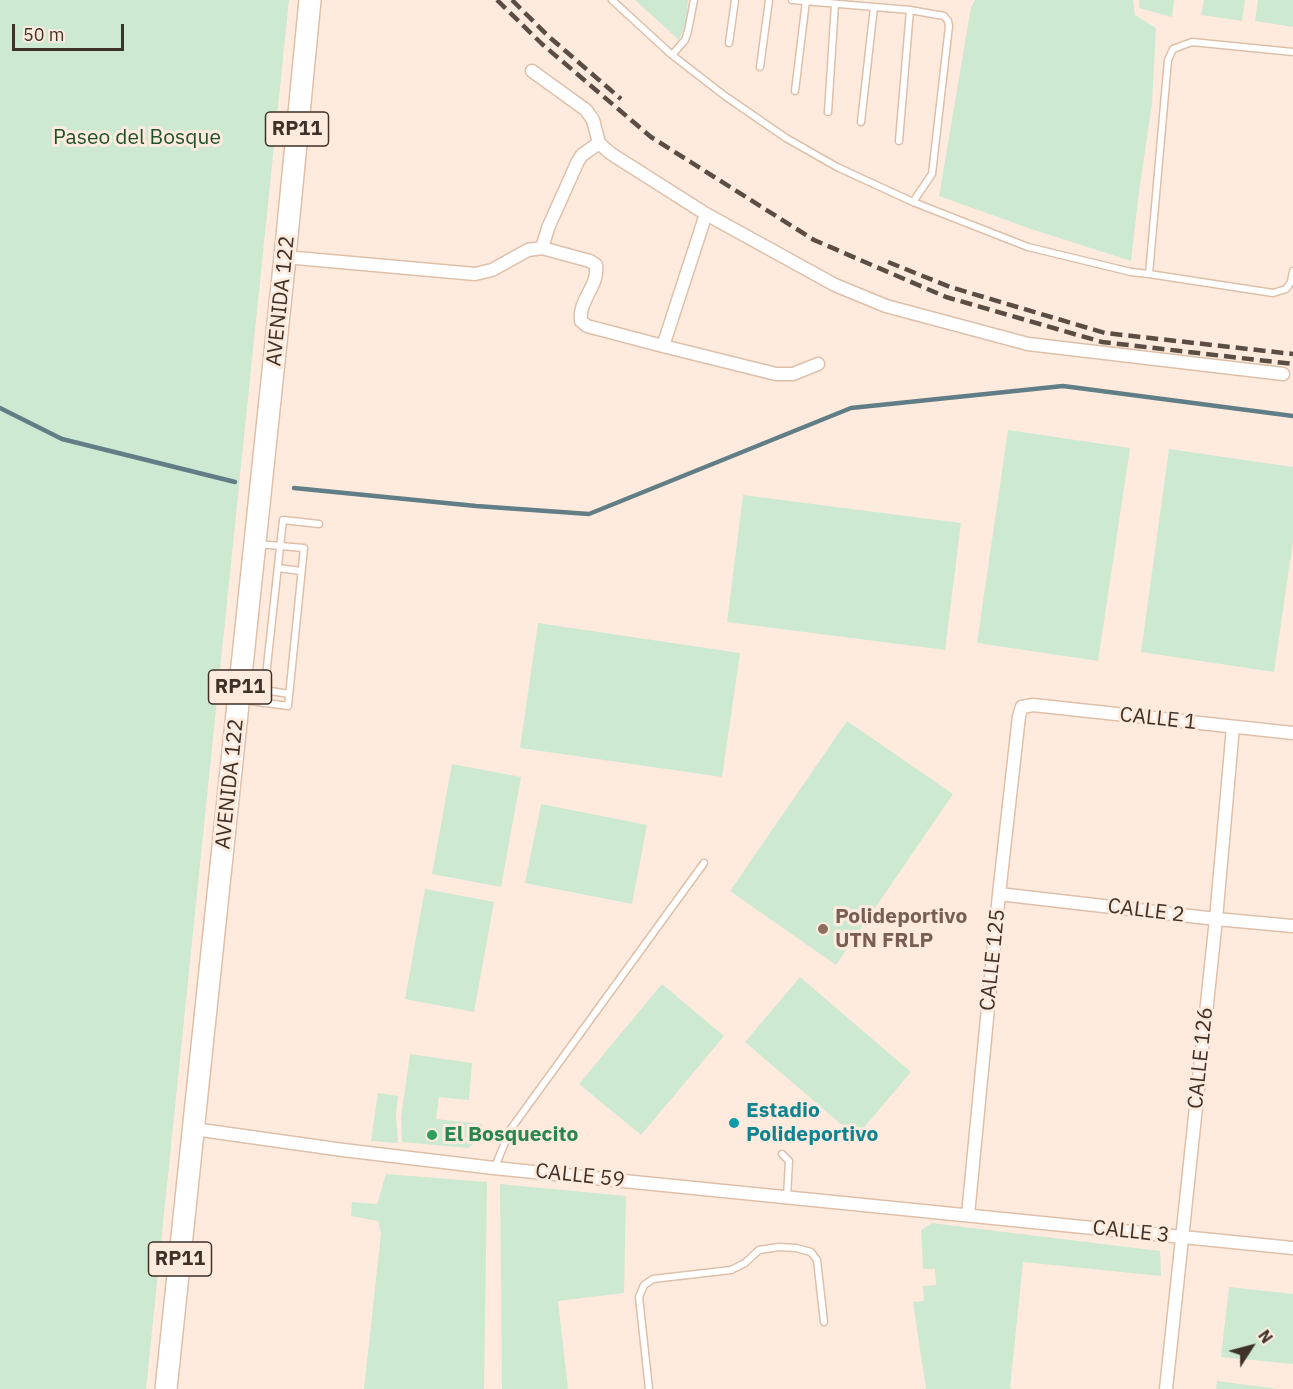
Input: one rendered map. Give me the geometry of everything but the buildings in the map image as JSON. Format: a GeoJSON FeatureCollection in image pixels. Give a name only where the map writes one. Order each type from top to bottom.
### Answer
{"type":"FeatureCollection","features":[{"type":"Feature","properties":{"kind":"highway","name":"AVENIDA 122"},"geometry":{"type":"LineString","coordinates":[[166,1389],[285,257],[309,0]]}},
{"type":"Feature","properties":{"kind":"street"},"geometry":{"type":"LineString","coordinates":[[532,71],[586,110],[593,120],[598,143],[610,153],[706,214],[835,285],[886,306],[1028,344],[1283,374]]}},
{"type":"Feature","properties":{"kind":"street"},"geometry":{"type":"LineString","coordinates":[[542,248],[548,228],[578,161],[598,143]]}},
{"type":"Feature","properties":{"kind":"street"},"geometry":{"type":"LineString","coordinates":[[663,346],[706,214]]}},
{"type":"Feature","properties":{"kind":"street"},"geometry":{"type":"LineString","coordinates":[[285,257],[475,274],[492,270],[528,250],[542,248],[590,261],[596,265],[597,274],[580,312],[581,321],[587,326],[776,374],[793,374],[818,364]]}},
{"type":"Feature","properties":{"kind":"street","name":"CALLE 1"},"geometry":{"type":"LineString","coordinates":[[1022,707],[1033,705],[1293,733]]}},
{"type":"Feature","properties":{"kind":"street","name":"CALLE 125"},"geometry":{"type":"LineString","coordinates":[[968,1215],[999,894],[1019,716],[1022,707]]}},
{"type":"Feature","properties":{"kind":"street","name":"CALLE 126"},"geometry":{"type":"LineString","coordinates":[[1166,1389],[1216,919],[1233,727]]}},
{"type":"Feature","properties":{"kind":"street","name":"CALLE 2"},"geometry":{"type":"LineString","coordinates":[[999,894],[1293,926]]}},
{"type":"Feature","properties":{"kind":"street","name":"CALLE 59"},"geometry":{"type":"LineString","coordinates":[[194,1129],[494,1168],[968,1215]]}},
{"type":"Feature","properties":{"kind":"street","name":"CALLE 3"},"geometry":{"type":"LineString","coordinates":[[968,1215],[1293,1248]]}},
{"type":"Feature","properties":{"kind":"lane"},"geometry":{"type":"LineString","coordinates":[[612,0],[672,55],[725,96],[786,138],[837,167],[1028,248],[1131,272],[1273,293],[1286,289],[1291,282],[1293,271]]}},
{"type":"Feature","properties":{"kind":"lane"},"geometry":{"type":"LineString","coordinates":[[672,55],[685,40],[694,0]]}},
{"type":"Feature","properties":{"kind":"lane"},"geometry":{"type":"LineString","coordinates":[[729,43],[735,0]]}},
{"type":"Feature","properties":{"kind":"lane"},"geometry":{"type":"LineString","coordinates":[[760,67],[769,0]]}},
{"type":"Feature","properties":{"kind":"lane"},"geometry":{"type":"LineString","coordinates":[[792,0],[910,10],[944,16],[948,21],[932,174],[913,201]]}},
{"type":"Feature","properties":{"kind":"lane"},"geometry":{"type":"LineString","coordinates":[[795,91],[806,1]]}},
{"type":"Feature","properties":{"kind":"lane"},"geometry":{"type":"LineString","coordinates":[[828,112],[835,4]]}},
{"type":"Feature","properties":{"kind":"lane"},"geometry":{"type":"LineString","coordinates":[[861,122],[874,7]]}},
{"type":"Feature","properties":{"kind":"lane"},"geometry":{"type":"LineString","coordinates":[[899,141],[910,10]]}},
{"type":"Feature","properties":{"kind":"lane"},"geometry":{"type":"LineString","coordinates":[[1149,274],[1168,60],[1173,49],[1192,42],[1293,52]]}},
{"type":"Feature","properties":{"kind":"lane"},"geometry":{"type":"LineString","coordinates":[[263,703],[283,520],[319,524]]}},
{"type":"Feature","properties":{"kind":"lane"},"geometry":{"type":"LineString","coordinates":[[239,700],[288,706],[302,571],[304,548],[255,544]]}},
{"type":"Feature","properties":{"kind":"lane"},"geometry":{"type":"LineString","coordinates":[[278,568],[302,571]]}},
{"type":"Feature","properties":{"kind":"lane"},"geometry":{"type":"LineString","coordinates":[[264,690],[289,694]]}},
{"type":"Feature","properties":{"kind":"lane"},"geometry":{"type":"LineString","coordinates":[[494,1168],[510,1130],[704,863]]}},
{"type":"Feature","properties":{"kind":"lane"},"geometry":{"type":"LineString","coordinates":[[782,1154],[789,1161],[787,1197]]}},
{"type":"Feature","properties":{"kind":"lane"},"geometry":{"type":"LineString","coordinates":[[649,1389],[639,1297],[644,1285],[653,1279],[731,1270],[745,1263],[759,1250],[778,1247],[796,1248],[811,1252],[817,1260],[824,1322]]}},
{"type":"Feature","properties":{"kind":"green space","name":"Paseo del Bosque"},"geometry":{"type":"Polygon","coordinates":[[[0,0],[289,0],[146,1389],[0,1389],[0,0]]]}},
{"type":"Feature","properties":{"kind":"green space"},"geometry":{"type":"Polygon","coordinates":[[[635,0],[688,0],[686,23],[679,40],[635,0]]]}},
{"type":"Feature","properties":{"kind":"green space"},"geometry":{"type":"Polygon","coordinates":[[[975,0],[1133,0],[1135,15],[1156,28],[1152,103],[1131,261],[939,196],[971,7],[975,0]]]}},
{"type":"Feature","properties":{"kind":"green space"},"geometry":{"type":"Polygon","coordinates":[[[1139,0],[1174,0],[1172,17],[1139,8],[1139,0]]]}},
{"type":"Feature","properties":{"kind":"green space"},"geometry":{"type":"Polygon","coordinates":[[[1204,0],[1245,0],[1242,21],[1201,15],[1204,0]]]}},
{"type":"Feature","properties":{"kind":"green space"},"geometry":{"type":"Polygon","coordinates":[[[1258,0],[1293,0],[1293,27],[1255,21],[1258,0]]]}},
{"type":"Feature","properties":{"kind":"green space"},"geometry":{"type":"Polygon","coordinates":[[[1008,430],[1130,448],[1098,661],[977,643],[1008,430]]]}},
{"type":"Feature","properties":{"kind":"green space"},"geometry":{"type":"Polygon","coordinates":[[[1169,449],[1293,467],[1293,541],[1274,672],[1141,652],[1169,449]]]}},
{"type":"Feature","properties":{"kind":"green space"},"geometry":{"type":"Polygon","coordinates":[[[743,495],[961,523],[945,650],[727,622],[743,495]]]}},
{"type":"Feature","properties":{"kind":"green space"},"geometry":{"type":"Polygon","coordinates":[[[538,623],[740,653],[722,777],[520,748],[538,623]]]}},
{"type":"Feature","properties":{"kind":"green space"},"geometry":{"type":"Polygon","coordinates":[[[847,721],[953,794],[836,965],[730,891],[847,721]]]}},
{"type":"Feature","properties":{"kind":"green space"},"geometry":{"type":"Polygon","coordinates":[[[452,764],[521,777],[501,887],[432,874],[452,764]]]}},
{"type":"Feature","properties":{"kind":"green space"},"geometry":{"type":"Polygon","coordinates":[[[541,804],[647,825],[632,904],[525,883],[541,804]]]}},
{"type":"Feature","properties":{"kind":"green space"},"geometry":{"type":"Polygon","coordinates":[[[425,889],[494,902],[474,1012],[405,999],[425,889]]]}},
{"type":"Feature","properties":{"kind":"green space"},"geometry":{"type":"Polygon","coordinates":[[[800,977],[911,1072],[856,1137],[745,1042],[800,977]]]}},
{"type":"Feature","properties":{"kind":"green space"},"geometry":{"type":"Polygon","coordinates":[[[662,984],[724,1036],[641,1135],[579,1084],[662,984]]]}},
{"type":"Feature","properties":{"kind":"green space"},"geometry":{"type":"Polygon","coordinates":[[[410,1054],[472,1063],[469,1100],[439,1097],[436,1119],[481,1124],[487,1133],[468,1148],[402,1142],[401,1117],[410,1054]]]}},
{"type":"Feature","properties":{"kind":"green space"},"geometry":{"type":"Polygon","coordinates":[[[378,1093],[398,1096],[396,1115],[398,1143],[371,1141],[378,1093]]]}},
{"type":"Feature","properties":{"kind":"green space"},"geometry":{"type":"Polygon","coordinates":[[[386,1174],[487,1182],[484,1389],[364,1389],[381,1233],[378,1221],[351,1216],[352,1202],[377,1204],[386,1174]]]}},
{"type":"Feature","properties":{"kind":"green space"},"geometry":{"type":"Polygon","coordinates":[[[500,1184],[626,1196],[624,1293],[558,1301],[568,1389],[502,1389],[500,1184]]]}},
{"type":"Feature","properties":{"kind":"green space"},"geometry":{"type":"Polygon","coordinates":[[[932,1223],[1160,1251],[1161,1276],[1023,1262],[1010,1388],[1013,1389],[926,1389],[913,1302],[924,1301],[923,1286],[936,1285],[935,1269],[923,1269],[921,1230],[932,1223]]]}},
{"type":"Feature","properties":{"kind":"green space"},"geometry":{"type":"Polygon","coordinates":[[[1229,1287],[1293,1294],[1293,1364],[1221,1357],[1229,1287]]]}},
{"type":"Feature","properties":{"kind":"green space"},"geometry":{"type":"Polygon","coordinates":[[[1217,1381],[1278,1389],[1216,1389],[1217,1381]]]}},
{"type":"Feature","properties":{"kind":"waterway"},"geometry":{"type":"LineString","coordinates":[[294,488],[476,506],[589,514],[851,408],[1063,386],[1293,416]]}},
{"type":"Feature","properties":{"kind":"waterway"},"geometry":{"type":"LineString","coordinates":[[0,408],[62,439],[235,482]]}},
{"type":"Feature","properties":{"kind":"railway"},"geometry":{"type":"LineString","coordinates":[[497,0],[542,44],[651,137],[814,240],[946,297],[1102,342],[1293,364]]}},
{"type":"Feature","properties":{"kind":"railway"},"geometry":{"type":"LineString","coordinates":[[512,0],[547,35],[621,99]]}},
{"type":"Feature","properties":{"kind":"railway"},"geometry":{"type":"LineString","coordinates":[[888,262],[950,287],[1105,333],[1293,354]]}},
{"type":"Feature","properties":{"kind":"place","name":"Polideportivo UTN FRLP"},"geometry":{"type":"Point","coordinates":[823,929]}},
{"type":"Feature","properties":{"kind":"place","name":"Estadio Polideportivo"},"geometry":{"type":"Point","coordinates":[734,1123]}},
{"type":"Feature","properties":{"kind":"place","name":"El Bosquecito"},"geometry":{"type":"Point","coordinates":[432,1135]}}]}
